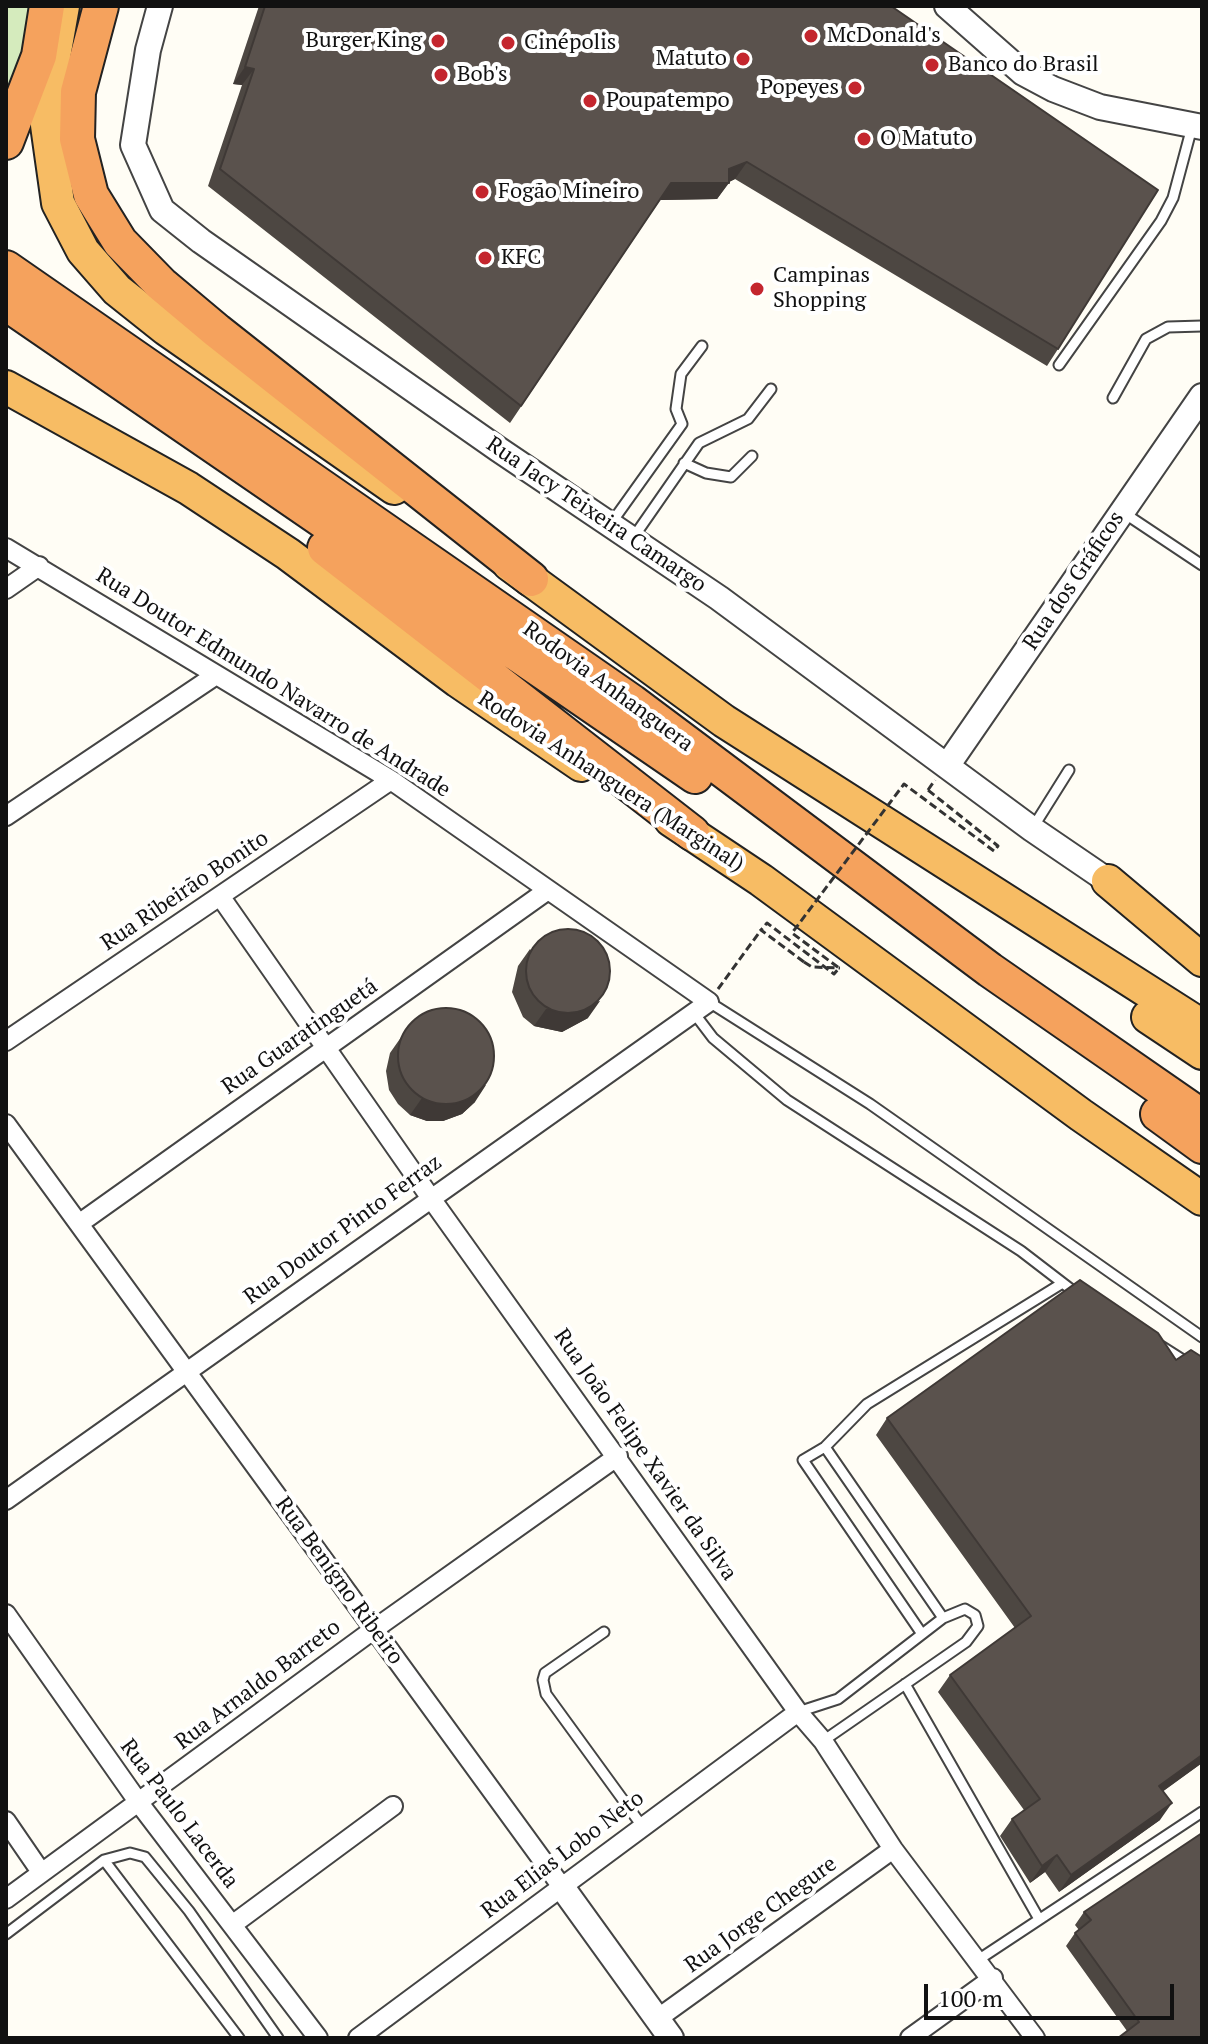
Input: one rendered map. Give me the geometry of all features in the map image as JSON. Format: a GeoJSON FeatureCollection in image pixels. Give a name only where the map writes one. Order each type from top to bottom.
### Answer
{"type":"FeatureCollection","features":[{"type":"Feature","properties":{"kind":"highway"},"geometry":{"type":"LineString","coordinates":[[6,142],[39,56],[47,6]]}},
{"type":"Feature","properties":{"kind":"highway"},"geometry":{"type":"LineString","coordinates":[[63,6],[47,97],[50,151],[58,203],[69,229],[99,272],[166,329],[271,405],[531,579]]}},
{"type":"Feature","properties":{"kind":"highway"},"geometry":{"type":"LineString","coordinates":[[101,6],[78,92],[77,139],[91,195],[120,242],[161,284],[531,579],[712,713],[1202,1026]]}},
{"type":"Feature","properties":{"kind":"highway","name":"Rodovia Anhanguera"},"geometry":{"type":"LineString","coordinates":[[6,268],[632,702],[990,970],[1202,1117]]}},
{"type":"Feature","properties":{"kind":"highway","name":"Rodovia Anhanguera"},"geometry":{"type":"LineString","coordinates":[[6,303],[720,793],[1202,1146]]}},
{"type":"Feature","properties":{"kind":"highway","name":"Rodovia Anhanguera (Marginal)"},"geometry":{"type":"LineString","coordinates":[[6,387],[188,488],[288,554],[458,681],[563,753],[692,833],[1202,1199]]}},
{"type":"Feature","properties":{"kind":"highway"},"geometry":{"type":"LineString","coordinates":[[159,410],[422,627],[692,833]]}},
{"type":"Feature","properties":{"kind":"highway"},"geometry":{"type":"LineString","coordinates":[[790,763],[909,862],[1202,1053]]}},
{"type":"Feature","properties":{"kind":"highway"},"geometry":{"type":"LineString","coordinates":[[1108,881],[1202,960]]}},
{"type":"Feature","properties":{"kind":"highway"},"geometry":{"type":"LineString","coordinates":[[990,970],[1202,1091]]}},
{"type":"Feature","properties":{"kind":"street","name":"Rua Jacy Teixeira Camargo"},"geometry":{"type":"LineString","coordinates":[[160,6],[148,50],[133,145],[162,210],[214,250],[632,539],[1032,829],[1202,944]]}},
{"type":"Feature","properties":{"kind":"street"},"geometry":{"type":"LineString","coordinates":[[947,6],[1023,73],[1053,89],[1100,107],[1197,126]]}},
{"type":"Feature","properties":{"kind":"street","name":"Rua dos Gráficos"},"geometry":{"type":"LineString","coordinates":[[947,766],[1202,396]]}},
{"type":"Feature","properties":{"kind":"street","name":"Rua Doutor Edmundo Navarro de Andrade"},"geometry":{"type":"LineString","coordinates":[[6,548],[391,780],[548,890],[701,1007]]}},
{"type":"Feature","properties":{"kind":"street"},"geometry":{"type":"LineString","coordinates":[[6,589],[39,566]]}},
{"type":"Feature","properties":{"kind":"street"},"geometry":{"type":"LineString","coordinates":[[6,816],[216,675]]}},
{"type":"Feature","properties":{"kind":"street","name":"Rua Ribeirão Bonito"},"geometry":{"type":"LineString","coordinates":[[6,1041],[391,780]]}},
{"type":"Feature","properties":{"kind":"street","name":"Rua Guaratinguetá"},"geometry":{"type":"LineString","coordinates":[[80,1223],[548,890]]}},
{"type":"Feature","properties":{"kind":"street","name":"Rua João Felipe Xavier da Silva"},"geometry":{"type":"LineString","coordinates":[[220,896],[430,1197],[798,1712],[823,1741],[893,1849],[993,1978],[1035,2038]]}},
{"type":"Feature","properties":{"kind":"street","name":"Rua Doutor Pinto Ferraz"},"geometry":{"type":"LineString","coordinates":[[6,1500],[701,1007]]}},
{"type":"Feature","properties":{"kind":"street","name":"Rua Benígno Ribeiro"},"geometry":{"type":"LineString","coordinates":[[6,1124],[664,2029]]}},
{"type":"Feature","properties":{"kind":"street","name":"Rua Arnaldo Barreto"},"geometry":{"type":"LineString","coordinates":[[6,1899],[373,1630],[618,1456]]}},
{"type":"Feature","properties":{"kind":"street","name":"Rua Paulo Lacerda"},"geometry":{"type":"LineString","coordinates":[[6,1614],[139,1803],[318,2038]]}},
{"type":"Feature","properties":{"kind":"street","name":"Rua Elias Lobo Neto"},"geometry":{"type":"LineString","coordinates":[[358,2038],[798,1712]]}},
{"type":"Feature","properties":{"kind":"street"},"geometry":{"type":"LineString","coordinates":[[232,1925],[393,1806]]}},
{"type":"Feature","properties":{"kind":"street"},"geometry":{"type":"LineString","coordinates":[[6,1821],[41,1872]]}},
{"type":"Feature","properties":{"kind":"street","name":"Rua Jorge Chegure"},"geometry":{"type":"LineString","coordinates":[[664,2029],[893,1849]]}},
{"type":"Feature","properties":{"kind":"street"},"geometry":{"type":"LineString","coordinates":[[910,2038],[993,1978]]}},
{"type":"Feature","properties":{"kind":"lane"},"geometry":{"type":"LineString","coordinates":[[1059,365],[1161,221],[1173,198],[1197,126]]}},
{"type":"Feature","properties":{"kind":"lane"},"geometry":{"type":"LineString","coordinates":[[1113,398],[1146,339],[1168,327],[1202,326]]}},
{"type":"Feature","properties":{"kind":"lane"},"geometry":{"type":"LineString","coordinates":[[610,524],[682,424],[676,409],[681,374],[702,346]]}},
{"type":"Feature","properties":{"kind":"lane"},"geometry":{"type":"LineString","coordinates":[[632,539],[684,463],[706,437],[748,419],[771,389]]}},
{"type":"Feature","properties":{"kind":"lane"},"geometry":{"type":"LineString","coordinates":[[684,463],[706,473],[731,477],[752,456]]}},
{"type":"Feature","properties":{"kind":"lane"},"geometry":{"type":"LineString","coordinates":[[1121,512],[1202,565]]}},
{"type":"Feature","properties":{"kind":"lane"},"geometry":{"type":"LineString","coordinates":[[1032,829],[1069,770]]}},
{"type":"Feature","properties":{"kind":"lane"},"geometry":{"type":"LineString","coordinates":[[701,1007],[713,1038],[787,1100],[1021,1251],[1061,1284],[1087,1300]]}},
{"type":"Feature","properties":{"kind":"lane"},"geometry":{"type":"LineString","coordinates":[[701,1007],[870,1104],[1202,1337]]}},
{"type":"Feature","properties":{"kind":"lane"},"geometry":{"type":"LineString","coordinates":[[922,1634],[803,1460],[825,1447],[867,1404],[1061,1284]]}},
{"type":"Feature","properties":{"kind":"lane"},"geometry":{"type":"LineString","coordinates":[[1151,1340],[1202,1372]]}},
{"type":"Feature","properties":{"kind":"lane"},"geometry":{"type":"LineString","coordinates":[[825,1447],[943,1618]]}},
{"type":"Feature","properties":{"kind":"lane"},"geometry":{"type":"LineString","coordinates":[[798,1712],[838,1699],[943,1618],[965,1609],[975,1615],[978,1626],[966,1642],[823,1741]]}},
{"type":"Feature","properties":{"kind":"lane"},"geometry":{"type":"LineString","coordinates":[[604,1632],[545,1673],[543,1680],[546,1694],[642,1826]]}},
{"type":"Feature","properties":{"kind":"lane"},"geometry":{"type":"LineString","coordinates":[[905,1684],[1039,1919]]}},
{"type":"Feature","properties":{"kind":"lane"},"geometry":{"type":"LineString","coordinates":[[978,1960],[1202,1812]]}},
{"type":"Feature","properties":{"kind":"lane"},"geometry":{"type":"LineString","coordinates":[[6,1934],[104,1860],[130,1853],[145,1857],[189,1911],[278,2038]]}},
{"type":"Feature","properties":{"kind":"lane"},"geometry":{"type":"LineString","coordinates":[[104,1860],[239,2038]]}},
{"type":"Feature","properties":{"kind":"path"},"geometry":{"type":"LineString","coordinates":[[701,1007],[767,923],[834,974],[839,968],[792,933],[904,784],[994,851],[998,846],[928,790]]}},
{"type":"Feature","properties":{"kind":"path"},"geometry":{"type":"LineString","coordinates":[[761,930],[804,962]]}},
{"type":"Feature","properties":{"kind":"green space"},"geometry":{"type":"Polygon","coordinates":[[[6,6],[32,6],[29,35],[6,116],[6,6]]]}},
{"type":"Feature","properties":{"kind":"building"},"geometry":{"type":"Polygon","coordinates":[[[265,6],[891,6],[1158,190],[1058,349],[747,162],[729,169],[729,183],[671,183],[521,406],[220,169],[254,69],[245,67],[265,6]]]}},
{"type":"Feature","properties":{"kind":"building"},"geometry":{"type":"Polygon","coordinates":[[[568,929],[584,932],[598,941],[607,955],[610,971],[607,987],[598,1001],[584,1010],[568,1013],[552,1010],[538,1001],[529,987],[526,971],[529,955],[538,941],[552,932],[568,929]]]}},
{"type":"Feature","properties":{"kind":"building"},"geometry":{"type":"Polygon","coordinates":[[[446,1008],[464,1012],[480,1022],[490,1038],[494,1056],[490,1074],[480,1090],[464,1100],[446,1104],[428,1100],[412,1090],[402,1074],[398,1056],[402,1038],[412,1022],[428,1012],[446,1008]]]}},
{"type":"Feature","properties":{"kind":"building"},"geometry":{"type":"Polygon","coordinates":[[[1080,1280],[1158,1333],[1176,1360],[1191,1350],[1202,1357],[1202,1755],[1159,1786],[1172,1803],[1071,1875],[1057,1855],[1042,1866],[1012,1819],[1040,1799],[950,1675],[1031,1616],[887,1418],[1080,1280]]]}},
{"type":"Feature","properties":{"kind":"building"},"geometry":{"type":"Polygon","coordinates":[[[1202,1833],[1202,2038],[1118,2038],[1139,2022],[1075,1933],[1091,1920],[1084,1912],[1202,1833]]]}},
{"type":"Feature","properties":{"kind":"place","name":"McDonald's"},"geometry":{"type":"Point","coordinates":[811,36]}},
{"type":"Feature","properties":{"kind":"place","name":"Burger King"},"geometry":{"type":"Point","coordinates":[438,41]}},
{"type":"Feature","properties":{"kind":"place","name":"Cinépolis"},"geometry":{"type":"Point","coordinates":[508,43]}},
{"type":"Feature","properties":{"kind":"place","name":"Matuto"},"geometry":{"type":"Point","coordinates":[743,59]}},
{"type":"Feature","properties":{"kind":"place","name":"Banco do Brasil"},"geometry":{"type":"Point","coordinates":[932,65]}},
{"type":"Feature","properties":{"kind":"place","name":"Bob's"},"geometry":{"type":"Point","coordinates":[441,75]}},
{"type":"Feature","properties":{"kind":"place","name":"Popeyes"},"geometry":{"type":"Point","coordinates":[855,88]}},
{"type":"Feature","properties":{"kind":"place","name":"Poupatempo"},"geometry":{"type":"Point","coordinates":[590,101]}},
{"type":"Feature","properties":{"kind":"place","name":"O Matuto"},"geometry":{"type":"Point","coordinates":[864,139]}},
{"type":"Feature","properties":{"kind":"place","name":"Fogão Mineiro"},"geometry":{"type":"Point","coordinates":[482,192]}},
{"type":"Feature","properties":{"kind":"place","name":"KFC"},"geometry":{"type":"Point","coordinates":[485,258]}},
{"type":"Feature","properties":{"kind":"place","name":"Campinas Shopping"},"geometry":{"type":"Point","coordinates":[757,289]}}]}
